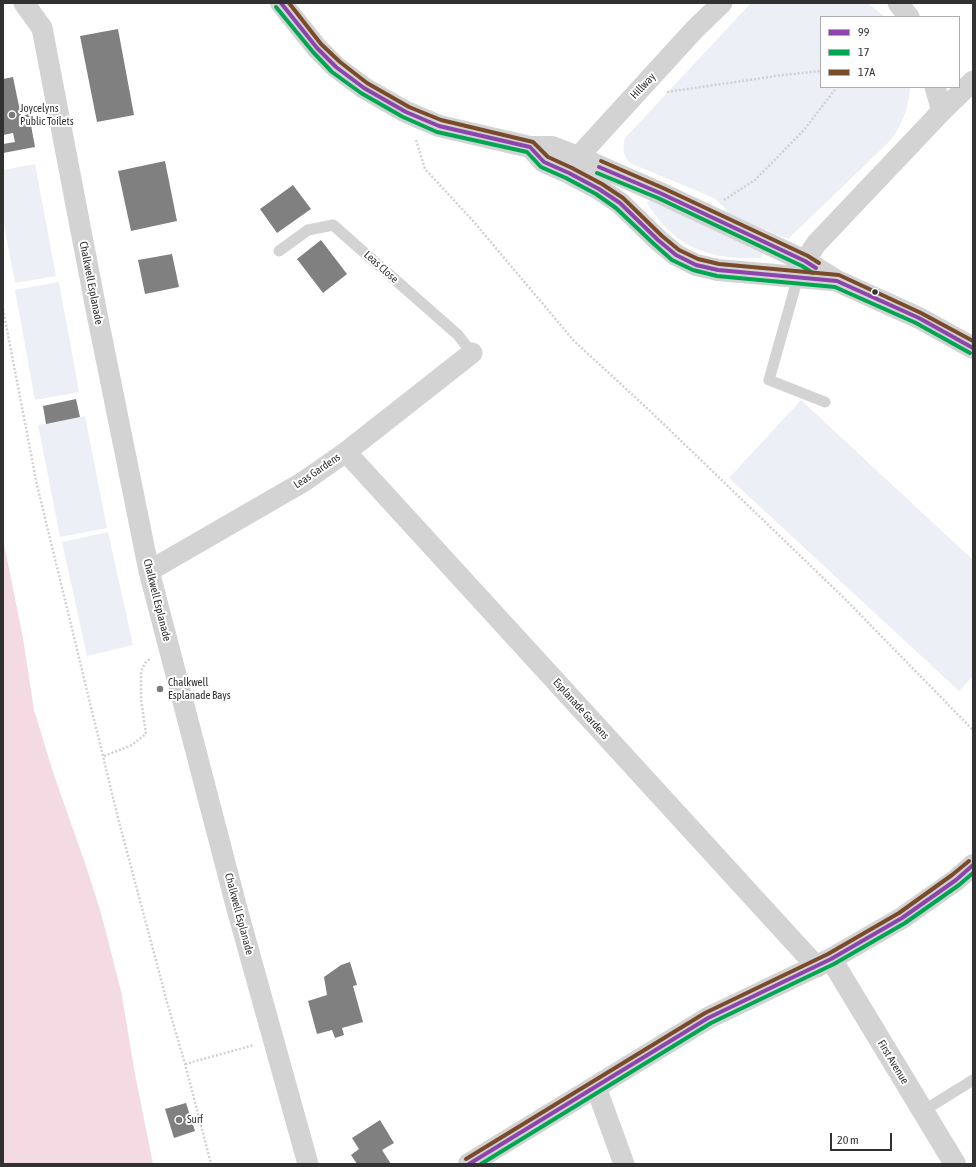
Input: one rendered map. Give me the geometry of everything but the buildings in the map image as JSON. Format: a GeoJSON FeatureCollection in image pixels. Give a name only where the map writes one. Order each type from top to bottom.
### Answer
{"type":"FeatureCollection","features":[{"type":"Feature","properties":{"kind":"street","name":"Chalkwell Esplanade"},"geometry":{"type":"LineString","coordinates":[[24,3],[42,28]]}},
{"type":"Feature","properties":{"kind":"street","name":"Chalkwell Esplanade"},"geometry":{"type":"LineString","coordinates":[[39,3],[42,28],[94,302],[149,571],[237,909],[308,1164]]}},
{"type":"Feature","properties":{"kind":"street"},"geometry":{"type":"LineString","coordinates":[[281,3],[317,48],[336,67],[364,88],[406,112],[439,126],[530,147],[552,147],[599,189],[620,203],[658,240],[676,255],[696,265],[718,270],[802,269]]}},
{"type":"Feature","properties":{"kind":"street","name":"Hillway"},"geometry":{"type":"LineString","coordinates":[[573,165],[695,29],[722,3]]}},
{"type":"Feature","properties":{"kind":"street"},"geometry":{"type":"LineString","coordinates":[[898,3],[908,16]]}},
{"type":"Feature","properties":{"kind":"street"},"geometry":{"type":"LineString","coordinates":[[935,88],[942,111]]}},
{"type":"Feature","properties":{"kind":"street"},"geometry":{"type":"LineString","coordinates":[[802,269],[816,244],[942,111],[969,89]]}},
{"type":"Feature","properties":{"kind":"street"},"geometry":{"type":"LineString","coordinates":[[573,165],[704,214],[802,269],[837,281],[919,318],[973,348]]}},
{"type":"Feature","properties":{"kind":"street","name":"Leas Gardens"},"geometry":{"type":"LineString","coordinates":[[149,571],[303,482],[346,452],[472,353]]}},
{"type":"Feature","properties":{"kind":"street","name":"Esplanade Gardens"},"geometry":{"type":"LineString","coordinates":[[346,452],[824,963]]}},
{"type":"Feature","properties":{"kind":"street"},"geometry":{"type":"LineString","coordinates":[[469,1164],[708,1018],[824,963],[902,918],[956,880],[973,865]]}},
{"type":"Feature","properties":{"kind":"street","name":"First Avenue"},"geometry":{"type":"LineString","coordinates":[[824,963],[923,1111],[955,1164]]}},
{"type":"Feature","properties":{"kind":"street"},"geometry":{"type":"LineString","coordinates":[[596,1087],[624,1164]]}},
{"type":"Feature","properties":{"kind":"lane","name":"Leas Close"},"geometry":{"type":"LineString","coordinates":[[279,251],[308,230],[333,225],[458,336],[472,353]]}},
{"type":"Feature","properties":{"kind":"lane"},"geometry":{"type":"LineString","coordinates":[[802,269],[769,380],[825,402]]}},
{"type":"Feature","properties":{"kind":"lane"},"geometry":{"type":"LineString","coordinates":[[923,1111],[973,1080]]}},
{"type":"Feature","properties":{"kind":"path"},"geometry":{"type":"LineString","coordinates":[[664,93],[783,74],[820,72]]}},
{"type":"Feature","properties":{"kind":"path"},"geometry":{"type":"LineString","coordinates":[[704,214],[755,180],[804,130],[836,88]]}},
{"type":"Feature","properties":{"kind":"path"},"geometry":{"type":"LineString","coordinates":[[406,112],[425,169],[474,222],[574,341],[654,415],[845,599],[973,730]]}},
{"type":"Feature","properties":{"kind":"path"},"geometry":{"type":"LineString","coordinates":[[3,309],[37,485],[118,818],[211,1164]]}},
{"type":"Feature","properties":{"kind":"path"},"geometry":{"type":"LineString","coordinates":[[104,756],[130,746],[146,734],[141,698],[141,672],[145,663],[153,656],[171,651]]}},
{"type":"Feature","properties":{"kind":"path"},"geometry":{"type":"LineString","coordinates":[[185,1064],[256,1045]]}},
{"type":"Feature","properties":{"kind":"shaded area"},"geometry":{"type":"Polygon","coordinates":[[[751,3],[868,3],[884,16],[820,16],[820,88],[910,88],[905,114],[892,139],[788,239],[727,214],[727,210],[714,198],[630,163],[624,152],[625,138],[751,3]]]}},
{"type":"Feature","properties":{"kind":"shaded area"},"geometry":{"type":"Polygon","coordinates":[[[35,164],[56,276],[15,283],[3,219],[3,170],[35,164]]]}},
{"type":"Feature","properties":{"kind":"shaded area"},"geometry":{"type":"Polygon","coordinates":[[[651,199],[764,250],[761,258],[725,257],[710,254],[695,248],[682,241],[658,219],[647,203],[651,199]]]}},
{"type":"Feature","properties":{"kind":"shaded area"},"geometry":{"type":"Polygon","coordinates":[[[59,282],[79,392],[35,400],[15,290],[59,282]]]}},
{"type":"Feature","properties":{"kind":"shaded area"},"geometry":{"type":"Polygon","coordinates":[[[801,400],[973,560],[973,676],[959,691],[729,478],[801,400]]]}},
{"type":"Feature","properties":{"kind":"shaded area"},"geometry":{"type":"Polygon","coordinates":[[[85,416],[107,528],[60,537],[38,425],[85,416]]]}},
{"type":"Feature","properties":{"kind":"shaded area"},"geometry":{"type":"Polygon","coordinates":[[[108,532],[133,645],[87,656],[62,542],[108,532]]]}},
{"type":"Feature","properties":{"kind":"shaded area"},"geometry":{"type":"Polygon","coordinates":[[[3,539],[23,638],[34,710],[54,775],[101,913],[121,991],[135,1074],[153,1164],[3,1164],[3,539]]]}},
{"type":"Feature","properties":{"kind":"transit line","name":"99"},"geometry":{"type":"LineString","coordinates":[[281,3],[317,48],[336,67],[364,88],[406,112],[439,126],[530,147],[544,162],[599,189],[620,203],[658,240],[676,255],[696,265],[718,270],[837,281],[919,318],[973,348]]}},
{"type":"Feature","properties":{"kind":"transit line","name":"17A"},"geometry":{"type":"LineString","coordinates":[[289,3],[321,44],[340,62],[367,83],[409,107],[441,120],[533,142],[548,157],[602,184],[623,198],[662,236],[679,250],[698,259],[719,264],[839,275],[921,313],[973,341]]}},
{"type":"Feature","properties":{"kind":"transit line","name":"17"},"geometry":{"type":"LineString","coordinates":[[276,7],[313,52],[332,72],[361,93],[403,117],[437,132],[527,152],[541,167],[596,194],[616,208],[672,260],[693,270],[717,276],[835,287],[916,323],[970,353]]}},
{"type":"Feature","properties":{"kind":"transit line","name":"17A"},"geometry":{"type":"LineString","coordinates":[[601,161],[663,188],[808,256],[819,263]]}},
{"type":"Feature","properties":{"kind":"transit line","name":"99"},"geometry":{"type":"LineString","coordinates":[[599,167],[660,193],[805,261],[816,268]]}},
{"type":"Feature","properties":{"kind":"transit line","name":"17"},"geometry":{"type":"LineString","coordinates":[[597,173],[658,198],[802,266],[813,273]]}},
{"type":"Feature","properties":{"kind":"transit line","name":"17A"},"geometry":{"type":"LineString","coordinates":[[466,1159],[705,1013],[828,954],[899,913],[969,861]]}},
{"type":"Feature","properties":{"kind":"transit line","name":"99"},"geometry":{"type":"LineString","coordinates":[[469,1164],[708,1018],[831,959],[902,918],[956,880],[973,865]]}},
{"type":"Feature","properties":{"kind":"transit line","name":"17"},"geometry":{"type":"LineString","coordinates":[[481,1164],[711,1023],[834,964],[905,923],[959,885],[973,873]]}},
{"type":"Feature","properties":{"kind":"place","name":"Joycelyns Public Toilets"},"geometry":{"type":"Point","coordinates":[12,115]}},
{"type":"Feature","properties":{"kind":"place","name":"Chalkwell Esplanade Bays"},"geometry":{"type":"Point","coordinates":[160,689]}},
{"type":"Feature","properties":{"kind":"place","name":"Surf"},"geometry":{"type":"Point","coordinates":[179,1120]}}]}
